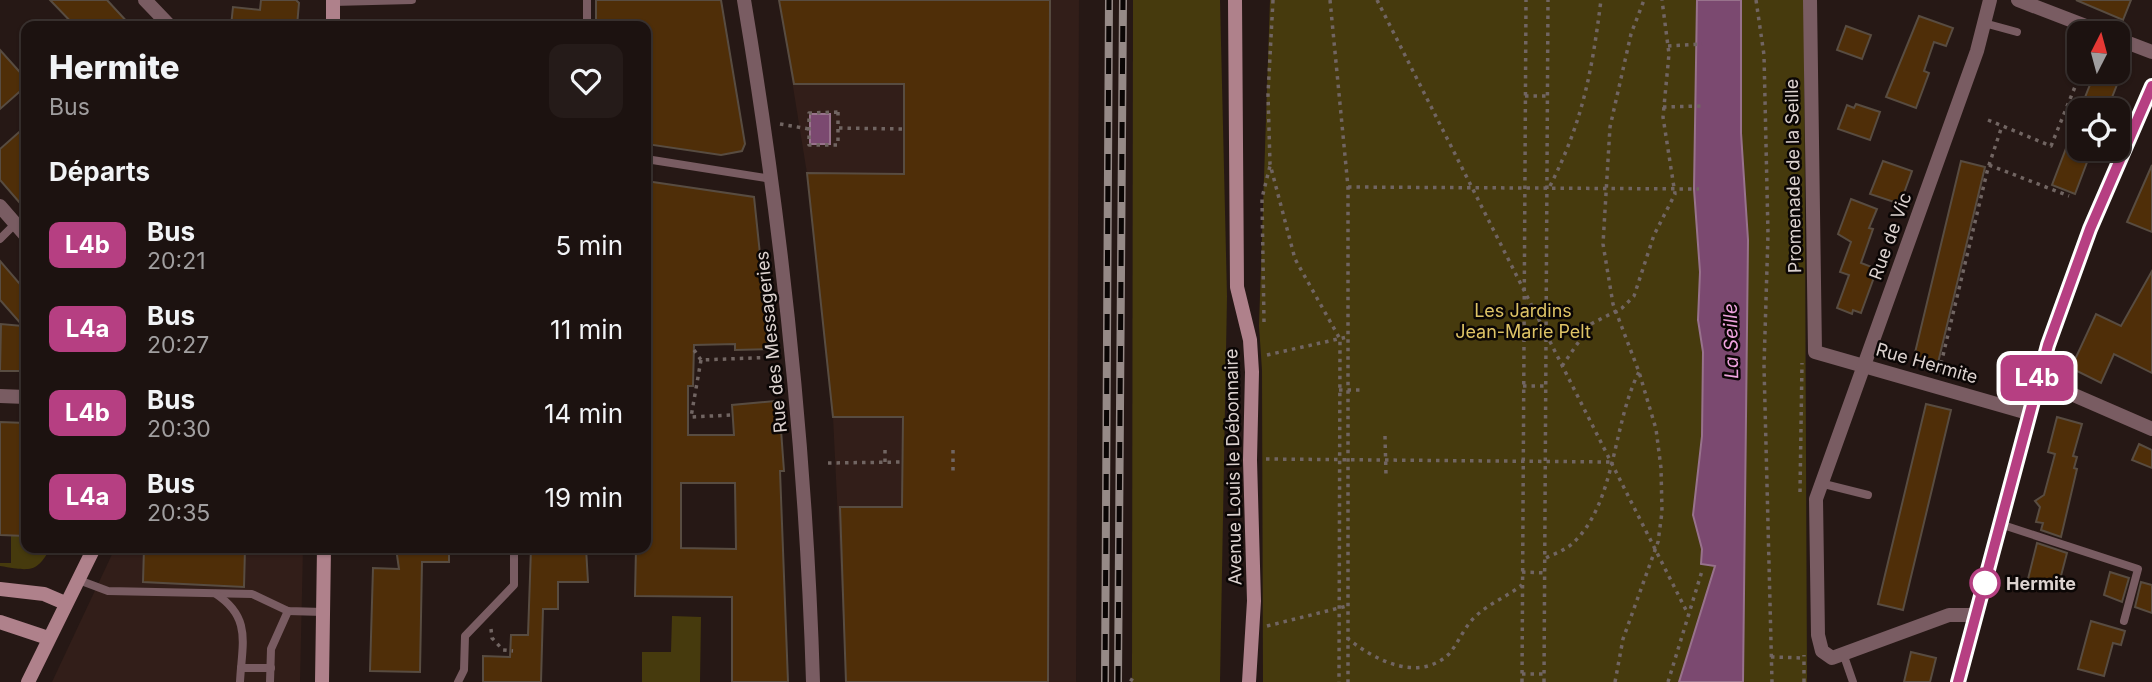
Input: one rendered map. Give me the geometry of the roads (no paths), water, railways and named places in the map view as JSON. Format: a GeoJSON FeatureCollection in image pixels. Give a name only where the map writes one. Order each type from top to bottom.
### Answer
{"type":"FeatureCollection","features":[{"type":"Feature","properties":{"kind":"street"},"geometry":{"type":"LineString","coordinates":[[145,0],[165,21]]}},
{"type":"Feature","properties":{"kind":"street","name":"Rue des Messageries"},"geometry":{"type":"LineString","coordinates":[[744,0],[772,179],[794,355],[813,682]]}},
{"type":"Feature","properties":{"kind":"street","name":"Avenue Louis le Débonnaire"},"geometry":{"type":"LineString","coordinates":[[1235,0],[1237,287],[1250,340],[1252,372],[1250,460],[1254,600],[1249,682]]}},
{"type":"Feature","properties":{"kind":"street","name":"Promenade de la Seille"},"geometry":{"type":"LineString","coordinates":[[1810,0],[1815,352]]}},
{"type":"Feature","properties":{"kind":"street","name":"Rue de Vic"},"geometry":{"type":"LineString","coordinates":[[1820,483],[1977,51],[1990,0]]}},
{"type":"Feature","properties":{"kind":"street"},"geometry":{"type":"LineString","coordinates":[[2018,0],[2073,21]]}},
{"type":"Feature","properties":{"kind":"street"},"geometry":{"type":"LineString","coordinates":[[332,21],[333,1]]}},
{"type":"Feature","properties":{"kind":"street"},"geometry":{"type":"LineString","coordinates":[[2130,44],[2152,52]]}},
{"type":"Feature","properties":{"kind":"street"},"geometry":{"type":"LineString","coordinates":[[1958,682],[2037,379],[2090,229],[2152,86]]}},
{"type":"Feature","properties":{"kind":"street"},"geometry":{"type":"LineString","coordinates":[[0,206],[21,230]]}},
{"type":"Feature","properties":{"kind":"street","name":"Rue Hermite"},"geometry":{"type":"LineString","coordinates":[[1815,352],[2028,413]]}},
{"type":"Feature","properties":{"kind":"street"},"geometry":{"type":"LineString","coordinates":[[2037,379],[2152,429]]}},
{"type":"Feature","properties":{"kind":"street"},"geometry":{"type":"LineString","coordinates":[[0,396],[21,397]]}},
{"type":"Feature","properties":{"kind":"street"},"geometry":{"type":"LineString","coordinates":[[1820,483],[1816,499],[1818,635],[1822,650],[1832,658],[1844,656],[1949,615],[1975,615]]}},
{"type":"Feature","properties":{"kind":"street"},"geometry":{"type":"LineString","coordinates":[[28,682],[76,579],[91,553]]}},
{"type":"Feature","properties":{"kind":"street"},"geometry":{"type":"LineString","coordinates":[[322,682],[324,553]]}},
{"type":"Feature","properties":{"kind":"street"},"geometry":{"type":"LineString","coordinates":[[0,589],[44,594],[65,603]]}},
{"type":"Feature","properties":{"kind":"street"},"geometry":{"type":"LineString","coordinates":[[0,622],[48,638]]}},
{"type":"Feature","properties":{"kind":"lane"},"geometry":{"type":"LineString","coordinates":[[333,1],[412,0]]}},
{"type":"Feature","properties":{"kind":"lane"},"geometry":{"type":"LineString","coordinates":[[587,0],[587,21]]}},
{"type":"Feature","properties":{"kind":"lane"},"geometry":{"type":"LineString","coordinates":[[1984,23],[2017,32]]}},
{"type":"Feature","properties":{"kind":"lane"},"geometry":{"type":"LineString","coordinates":[[651,160],[772,179]]}},
{"type":"Feature","properties":{"kind":"lane"},"geometry":{"type":"LineString","coordinates":[[0,239],[16,224]]}},
{"type":"Feature","properties":{"kind":"lane"},"geometry":{"type":"LineString","coordinates":[[1820,483],[1868,495]]}},
{"type":"Feature","properties":{"kind":"lane"},"geometry":{"type":"LineString","coordinates":[[2000,524],[2138,569],[2124,621]]}},
{"type":"Feature","properties":{"kind":"lane"},"geometry":{"type":"LineString","coordinates":[[458,682],[464,670],[465,636],[514,585],[514,553]]}},
{"type":"Feature","properties":{"kind":"lane"},"geometry":{"type":"LineString","coordinates":[[76,579],[108,591],[252,594],[288,611],[323,612]]}},
{"type":"Feature","properties":{"kind":"lane"},"geometry":{"type":"LineString","coordinates":[[213,592],[233,605],[242,619],[240,682]]}},
{"type":"Feature","properties":{"kind":"lane"},"geometry":{"type":"LineString","coordinates":[[270,682],[271,649],[288,611]]}},
{"type":"Feature","properties":{"kind":"lane"},"geometry":{"type":"LineString","coordinates":[[1844,656],[1853,682]]}},
{"type":"Feature","properties":{"kind":"lane"},"geometry":{"type":"LineString","coordinates":[[241,668],[271,668]]}},
{"type":"Feature","properties":{"kind":"water","name":"La Seille"},"geometry":{"type":"Polygon","coordinates":[[[1697,0],[1741,0],[1741,133],[1748,240],[1743,682],[1679,682],[1715,566],[1701,564],[1702,549],[1693,515],[1702,436],[1703,352],[1698,320],[1700,272],[1694,189],[1697,0]]]}},
{"type":"Feature","properties":{"kind":"water"},"geometry":{"type":"Polygon","coordinates":[[[810,114],[830,114],[830,144],[810,144],[810,114]]]}},
{"type":"Feature","properties":{"kind":"railway"},"geometry":{"type":"LineString","coordinates":[[1105,682],[1109,0]]}},
{"type":"Feature","properties":{"kind":"railway"},"geometry":{"type":"LineString","coordinates":[[1118,682],[1123,0]]}},
{"type":"Feature","properties":{"kind":"place","name":"Hermite"},"geometry":{"type":"Point","coordinates":[1985,583]}},
{"type":"Feature","properties":{"kind":"park label","name":"Les Jardins Jean-Marie Pelt"},"geometry":{"type":"Point","coordinates":[1523,320]}}]}
